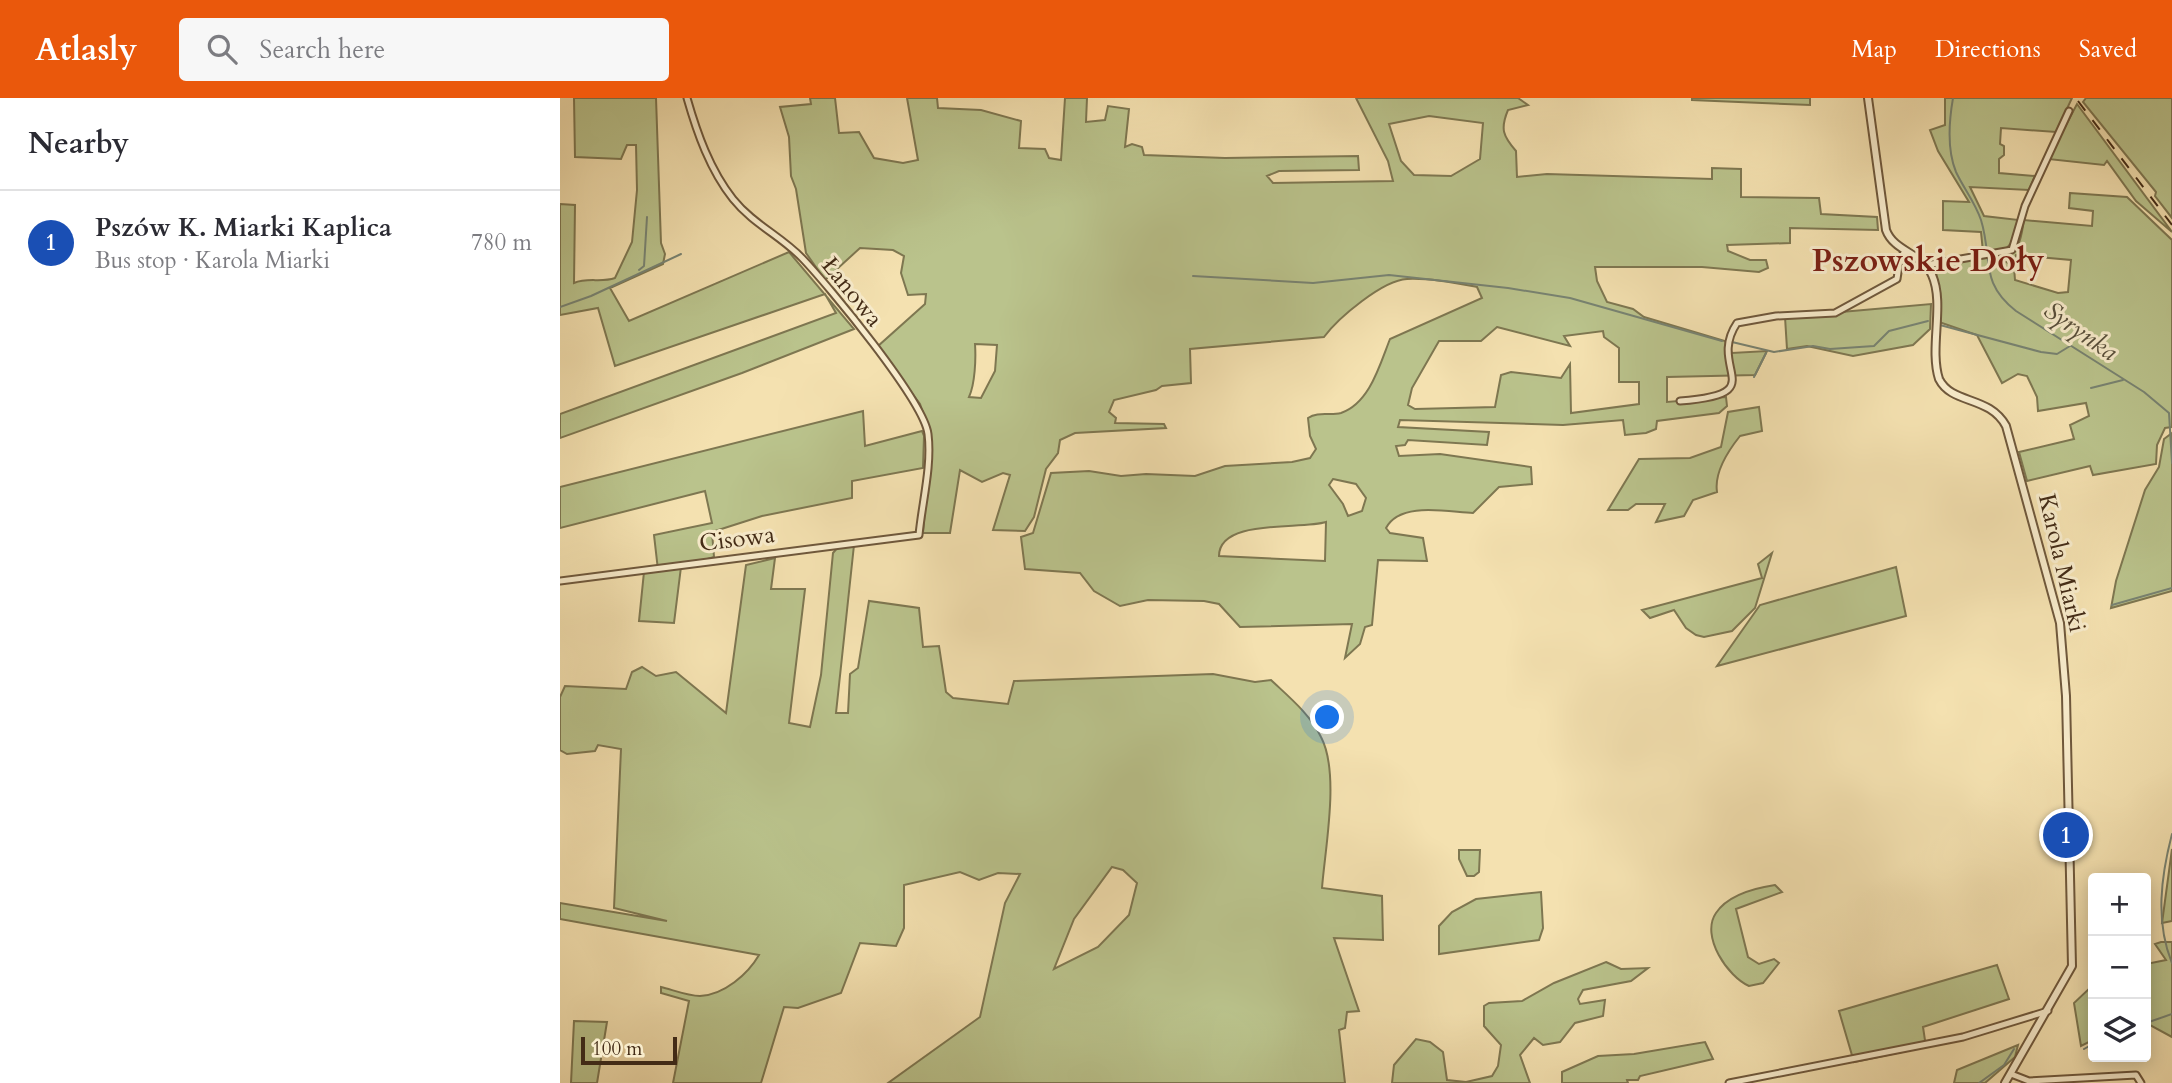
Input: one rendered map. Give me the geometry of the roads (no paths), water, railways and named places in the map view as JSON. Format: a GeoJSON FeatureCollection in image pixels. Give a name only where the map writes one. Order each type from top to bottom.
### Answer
{"type":"FeatureCollection","features":[{"type":"Feature","properties":{"kind":"street","name":"Łanowa"},"geometry":{"type":"LineString","coordinates":[[687,98],[710,162],[725,188],[756,224],[800,256],[902,384],[925,423],[927,456],[919,535]]}},
{"type":"Feature","properties":{"kind":"street"},"geometry":{"type":"LineString","coordinates":[[1868,98],[1886,230],[1893,243],[1926,265],[2008,252],[2014,247],[2025,206],[2069,111]]}},
{"type":"Feature","properties":{"kind":"street"},"geometry":{"type":"LineString","coordinates":[[1680,401],[1721,396],[1731,388],[1734,380],[1727,347],[1737,323],[1776,316],[1835,313],[1848,308],[1897,279],[1900,259],[1905,251]]}},
{"type":"Feature","properties":{"kind":"street","name":"Karola Miarki"},"geometry":{"type":"LineString","coordinates":[[1926,265],[1935,281],[1938,374],[1946,389],[1997,412],[2006,426],[2060,623],[2066,696],[2072,966],[2005,1083]]}},
{"type":"Feature","properties":{"kind":"street","name":"Cisowa"},"geometry":{"type":"LineString","coordinates":[[560,581],[919,535]]}},
{"type":"Feature","properties":{"kind":"street"},"geometry":{"type":"LineString","coordinates":[[1729,1083],[1963,1037],[2048,1011]]}},
{"type":"Feature","properties":{"kind":"street"},"geometry":{"type":"LineString","coordinates":[[2011,1074],[2029,1081],[2136,1075],[2141,1083]]}},
{"type":"Feature","properties":{"kind":"waterway","name":"Syrynka"},"geometry":{"type":"LineString","coordinates":[[1953,98],[1950,135],[1953,163],[1981,220],[1989,269],[1997,290],[2016,311],[2144,392],[2169,413],[2172,463]]}},
{"type":"Feature","properties":{"kind":"waterway"},"geometry":{"type":"LineString","coordinates":[[639,270],[644,266],[647,217]]}},
{"type":"Feature","properties":{"kind":"waterway"},"geometry":{"type":"LineString","coordinates":[[560,307],[591,296],[681,254]]}},
{"type":"Feature","properties":{"kind":"waterway"},"geometry":{"type":"LineString","coordinates":[[1193,276],[1313,283],[1389,275],[1508,288],[1570,298],[1722,341]]}},
{"type":"Feature","properties":{"kind":"waterway"},"geometry":{"type":"LineString","coordinates":[[1732,342],[1774,352],[1813,346],[1830,349],[1874,346],[1889,331],[1928,321]]}},
{"type":"Feature","properties":{"kind":"waterway"},"geometry":{"type":"LineString","coordinates":[[1940,325],[2041,352],[2057,354],[2070,346]]}},
{"type":"Feature","properties":{"kind":"waterway"},"geometry":{"type":"LineString","coordinates":[[1754,377],[1766,353]]}},
{"type":"Feature","properties":{"kind":"waterway"},"geometry":{"type":"LineString","coordinates":[[2091,388],[2123,380]]}},
{"type":"Feature","properties":{"kind":"waterway"},"geometry":{"type":"LineString","coordinates":[[2112,605],[2172,588]]}},
{"type":"Feature","properties":{"kind":"waterway","name":"Syrynka"},"geometry":{"type":"LineString","coordinates":[[2172,834],[2162,899],[2163,931],[2172,963]]}},
{"type":"Feature","properties":{"kind":"waterway"},"geometry":{"type":"LineString","coordinates":[[2151,1021],[2172,1014]]}},
{"type":"Feature","properties":{"kind":"waterway"},"geometry":{"type":"LineString","coordinates":[[2084,1049],[2088,1047]]}},
{"type":"Feature","properties":{"kind":"waterway"},"geometry":{"type":"LineString","coordinates":[[1979,1083],[2004,1065],[2014,1049]]}},
{"type":"Feature","properties":{"kind":"railway"},"geometry":{"type":"LineString","coordinates":[[2078,101],[2172,225]]}},
{"type":"Feature","properties":{"kind":"place","name":"Pszów K. Miarki Kaplica"},"geometry":{"type":"Point","coordinates":[2066,835]}},
{"type":"Feature","properties":{"kind":"district","name":"Pszowskie Doły"},"geometry":{"type":"Point","coordinates":[1928,261]}}]}
